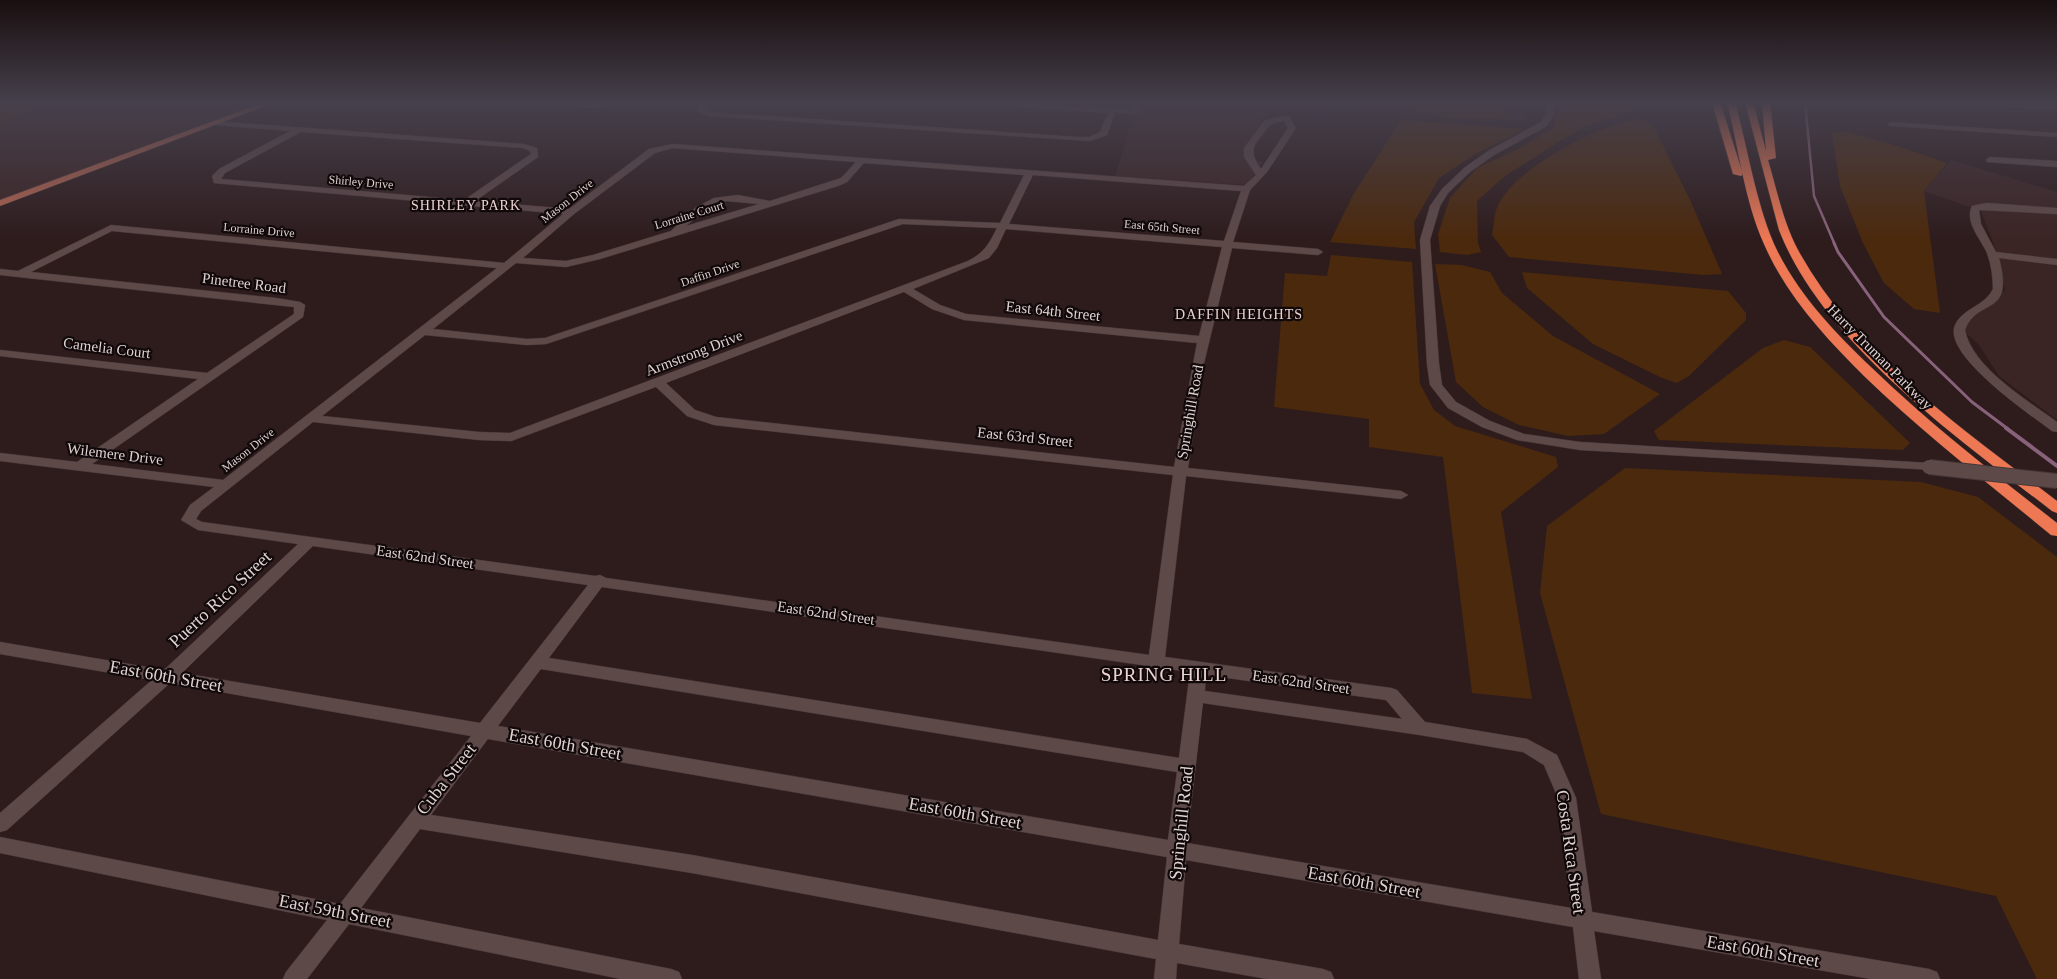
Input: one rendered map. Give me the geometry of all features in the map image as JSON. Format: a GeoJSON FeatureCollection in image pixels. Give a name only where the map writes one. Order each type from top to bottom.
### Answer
{"type":"FeatureCollection","features":[{"type":"Feature","properties":{"kind":"highway"},"geometry":{"type":"LineString","coordinates":[[1732,148],[1745,200],[1756,226],[1782,268]]}},
{"type":"Feature","properties":{"kind":"highway","name":"Harry Truman Parkway"},"geometry":{"type":"LineString","coordinates":[[1742,148],[1762,226],[1782,268],[1817,318],[1886,389],[1928,428],[2057,531]]}},
{"type":"Feature","properties":{"kind":"highway","name":"Harry Truman Parkway"},"geometry":{"type":"LineString","coordinates":[[1761,148],[1784,229],[1792,249],[1816,287],[1841,319],[1924,402],[2057,508]]}},
{"type":"Feature","properties":{"kind":"highway"},"geometry":{"type":"LineString","coordinates":[[1770,148],[1771,184]]}},
{"type":"Feature","properties":{"kind":"main road"},"geometry":{"type":"LineString","coordinates":[[0,203],[149,148]]}},
{"type":"Feature","properties":{"kind":"street","name":"Shirley Drive"},"geometry":{"type":"LineString","coordinates":[[266,148],[216,176],[217,181],[571,212]]}},
{"type":"Feature","properties":{"kind":"street"},"geometry":{"type":"LineString","coordinates":[[466,203],[535,155],[534,150],[524,148]]}},
{"type":"Feature","properties":{"kind":"street","name":"Mason Drive"},"geometry":{"type":"LineString","coordinates":[[194,508],[510,263],[571,212],[652,151],[667,148]]}},
{"type":"Feature","properties":{"kind":"street","name":"Mason Drive"},"geometry":{"type":"LineString","coordinates":[[714,148],[1246,189]]}},
{"type":"Feature","properties":{"kind":"street"},"geometry":{"type":"LineString","coordinates":[[1501,148],[1467,170],[1445,191],[1435,206],[1426,240],[1433,364],[1436,385],[1452,405],[1486,424],[1522,437],[1580,446],[1639,452],[1929,467],[2057,481]]}},
{"type":"Feature","properties":{"kind":"street","name":"Lorraine Court"},"geometry":{"type":"LineString","coordinates":[[510,263],[566,264],[678,232],[835,184],[844,180],[862,160]]}},
{"type":"Feature","properties":{"kind":"street"},"geometry":{"type":"LineString","coordinates":[[1990,160],[2057,164]]}},
{"type":"Feature","properties":{"kind":"street","name":"Armstrong Drive"},"geometry":{"type":"LineString","coordinates":[[309,418],[479,436],[510,437],[659,383],[906,289],[985,256],[992,248],[1004,226],[1030,172]]}},
{"type":"Feature","properties":{"kind":"street","name":"Springhill Road"},"geometry":{"type":"LineString","coordinates":[[1156,662],[1180,470],[1202,340],[1226,244],[1246,189],[1252,186],[1260,174]]}},
{"type":"Feature","properties":{"kind":"street"},"geometry":{"type":"LineString","coordinates":[[678,232],[676,230],[698,208],[711,200],[735,197],[770,203]]}},
{"type":"Feature","properties":{"kind":"street"},"geometry":{"type":"LineString","coordinates":[[2057,211],[1987,206],[1975,208],[1973,216],[1992,254],[1999,287],[1994,299],[1962,324],[1959,331],[1962,342],[1971,358],[2016,397],[2057,428]]}},
{"type":"Feature","properties":{"kind":"street","name":"Daffin Drive"},"geometry":{"type":"LineString","coordinates":[[423,330],[527,342],[546,341],[902,221],[1004,226]]}},
{"type":"Feature","properties":{"kind":"street","name":"East 65th Street"},"geometry":{"type":"LineString","coordinates":[[1004,226],[1318,252]]}},
{"type":"Feature","properties":{"kind":"street","name":"Lorraine Drive"},"geometry":{"type":"LineString","coordinates":[[20,274],[111,228],[510,263]]}},
{"type":"Feature","properties":{"kind":"street"},"geometry":{"type":"LineString","coordinates":[[1992,254],[2057,262]]}},
{"type":"Feature","properties":{"kind":"street","name":"Pinetree Road"},"geometry":{"type":"LineString","coordinates":[[0,272],[276,300],[300,305],[299,315],[80,466]]}},
{"type":"Feature","properties":{"kind":"street","name":"East 64th Street"},"geometry":{"type":"LineString","coordinates":[[906,289],[936,307],[964,317],[1202,340]]}},
{"type":"Feature","properties":{"kind":"street","name":"Camelia Court"},"geometry":{"type":"LineString","coordinates":[[0,352],[210,377]]}},
{"type":"Feature","properties":{"kind":"street","name":"East 63rd Street"},"geometry":{"type":"LineString","coordinates":[[659,383],[691,413],[714,421],[1400,495]]}},
{"type":"Feature","properties":{"kind":"street","name":"Wilemere Drive"},"geometry":{"type":"LineString","coordinates":[[0,457],[225,484]]}},
{"type":"Feature","properties":{"kind":"street","name":"East 62nd Street"},"geometry":{"type":"LineString","coordinates":[[194,508],[188,520],[198,526],[600,580],[1156,662],[1392,694],[1420,728]]}},
{"type":"Feature","properties":{"kind":"street","name":"Puerto Rico Street"},"geometry":{"type":"LineString","coordinates":[[0,824],[168,676],[310,541]]}},
{"type":"Feature","properties":{"kind":"street","name":"Cuba Street"},"geometry":{"type":"LineString","coordinates":[[294,979],[343,912],[600,580]]}},
{"type":"Feature","properties":{"kind":"street","name":"East 60th Street"},"geometry":{"type":"LineString","coordinates":[[0,648],[1929,979]]}},
{"type":"Feature","properties":{"kind":"street"},"geometry":{"type":"LineString","coordinates":[[536,662],[1187,766]]}},
{"type":"Feature","properties":{"kind":"street","name":"Springhill Road"},"geometry":{"type":"LineString","coordinates":[[1165,979],[1199,667]]}},
{"type":"Feature","properties":{"kind":"street"},"geometry":{"type":"LineString","coordinates":[[1196,696],[1420,728]]}},
{"type":"Feature","properties":{"kind":"street","name":"Costa Rica Street"},"geometry":{"type":"LineString","coordinates":[[1420,728],[1527,746],[1551,760],[1567,798],[1590,979]]}},
{"type":"Feature","properties":{"kind":"street"},"geometry":{"type":"LineString","coordinates":[[415,820],[692,864],[1323,979]]}},
{"type":"Feature","properties":{"kind":"street","name":"East 59th Street"},"geometry":{"type":"LineString","coordinates":[[0,845],[343,912],[670,979]]}},
{"type":"Feature","properties":{"kind":"shaded area"},"geometry":{"type":"Polygon","coordinates":[[[0,148],[140,148],[0,200],[0,148]]]}},
{"type":"Feature","properties":{"kind":"shaded area"},"geometry":{"type":"Polygon","coordinates":[[[1124,148],[1255,148],[1253,150],[1255,160],[1263,162],[1247,185],[1115,176],[1124,148]]]}},
{"type":"Feature","properties":{"kind":"shaded area"},"geometry":{"type":"Polygon","coordinates":[[[1383,148],[1488,148],[1439,178],[1414,222],[1416,249],[1330,242],[1353,195],[1383,148]]]}},
{"type":"Feature","properties":{"kind":"shaded area"},"geometry":{"type":"Polygon","coordinates":[[[1520,148],[1550,148],[1505,176],[1477,201],[1478,243],[1481,252],[1467,255],[1440,252],[1438,234],[1450,198],[1477,168],[1520,148]]]}},
{"type":"Feature","properties":{"kind":"shaded area"},"geometry":{"type":"Polygon","coordinates":[[[1565,148],[1664,148],[1691,202],[1722,274],[1704,275],[1509,257],[1492,235],[1498,205],[1508,191],[1522,177],[1539,163],[1565,148]]]}},
{"type":"Feature","properties":{"kind":"shaded area"},"geometry":{"type":"Polygon","coordinates":[[[1834,148],[1903,148],[1947,163],[1924,191],[1940,313],[1914,309],[1884,283],[1863,243],[1840,186],[1834,148]]]}},
{"type":"Feature","properties":{"kind":"shaded area"},"geometry":{"type":"Polygon","coordinates":[[[1951,160],[2057,192],[2057,420],[1999,376],[1979,345],[1966,333],[1965,328],[1974,317],[2005,290],[1997,253],[1981,211],[1924,191],[1951,160]]]}},
{"type":"Feature","properties":{"kind":"shaded area"},"geometry":{"type":"Polygon","coordinates":[[[1331,255],[1412,262],[1420,384],[1434,410],[1455,426],[1556,457],[1558,467],[1501,512],[1532,699],[1472,693],[1443,457],[1369,447],[1369,419],[1274,407],[1285,273],[1327,276],[1331,255]]]}},
{"type":"Feature","properties":{"kind":"shaded area"},"geometry":{"type":"Polygon","coordinates":[[[1435,264],[1462,265],[1490,272],[1502,293],[1553,336],[1660,394],[1604,434],[1568,436],[1519,425],[1483,407],[1456,382],[1435,264]]]}},
{"type":"Feature","properties":{"kind":"shaded area"},"geometry":{"type":"Polygon","coordinates":[[[1522,272],[1728,291],[1746,313],[1746,320],[1689,376],[1677,383],[1662,378],[1593,344],[1527,288],[1522,272]]]}},
{"type":"Feature","properties":{"kind":"shaded area"},"geometry":{"type":"Polygon","coordinates":[[[1784,340],[1810,347],[1910,443],[1903,450],[1659,440],[1654,431],[1763,348],[1784,340]]]}},
{"type":"Feature","properties":{"kind":"shaded area"},"geometry":{"type":"Polygon","coordinates":[[[1625,468],[1921,482],[1978,497],[2057,557],[2057,979],[2037,979],[1996,896],[1601,814],[1540,593],[1547,526],[1625,468]]]}},
{"type":"Feature","properties":{"kind":"waterway"},"geometry":{"type":"LineString","coordinates":[[1809,148],[1814,196],[1835,245]]}},
{"type":"Feature","properties":{"kind":"waterway"},"geometry":{"type":"LineString","coordinates":[[1834,243],[1838,252],[1884,317],[1972,402],[2008,429]]}},
{"type":"Feature","properties":{"kind":"waterway"},"geometry":{"type":"LineString","coordinates":[[2006,428],[2057,466]]}},
{"type":"Feature","properties":{"kind":"district","name":"SHIRLEY PARK"},"geometry":{"type":"Point","coordinates":[466,205]}},
{"type":"Feature","properties":{"kind":"district","name":"DAFFIN HEIGHTS"},"geometry":{"type":"Point","coordinates":[1239,314]}},
{"type":"Feature","properties":{"kind":"district","name":"SPRING HILL"},"geometry":{"type":"Point","coordinates":[1164,674]}}]}
